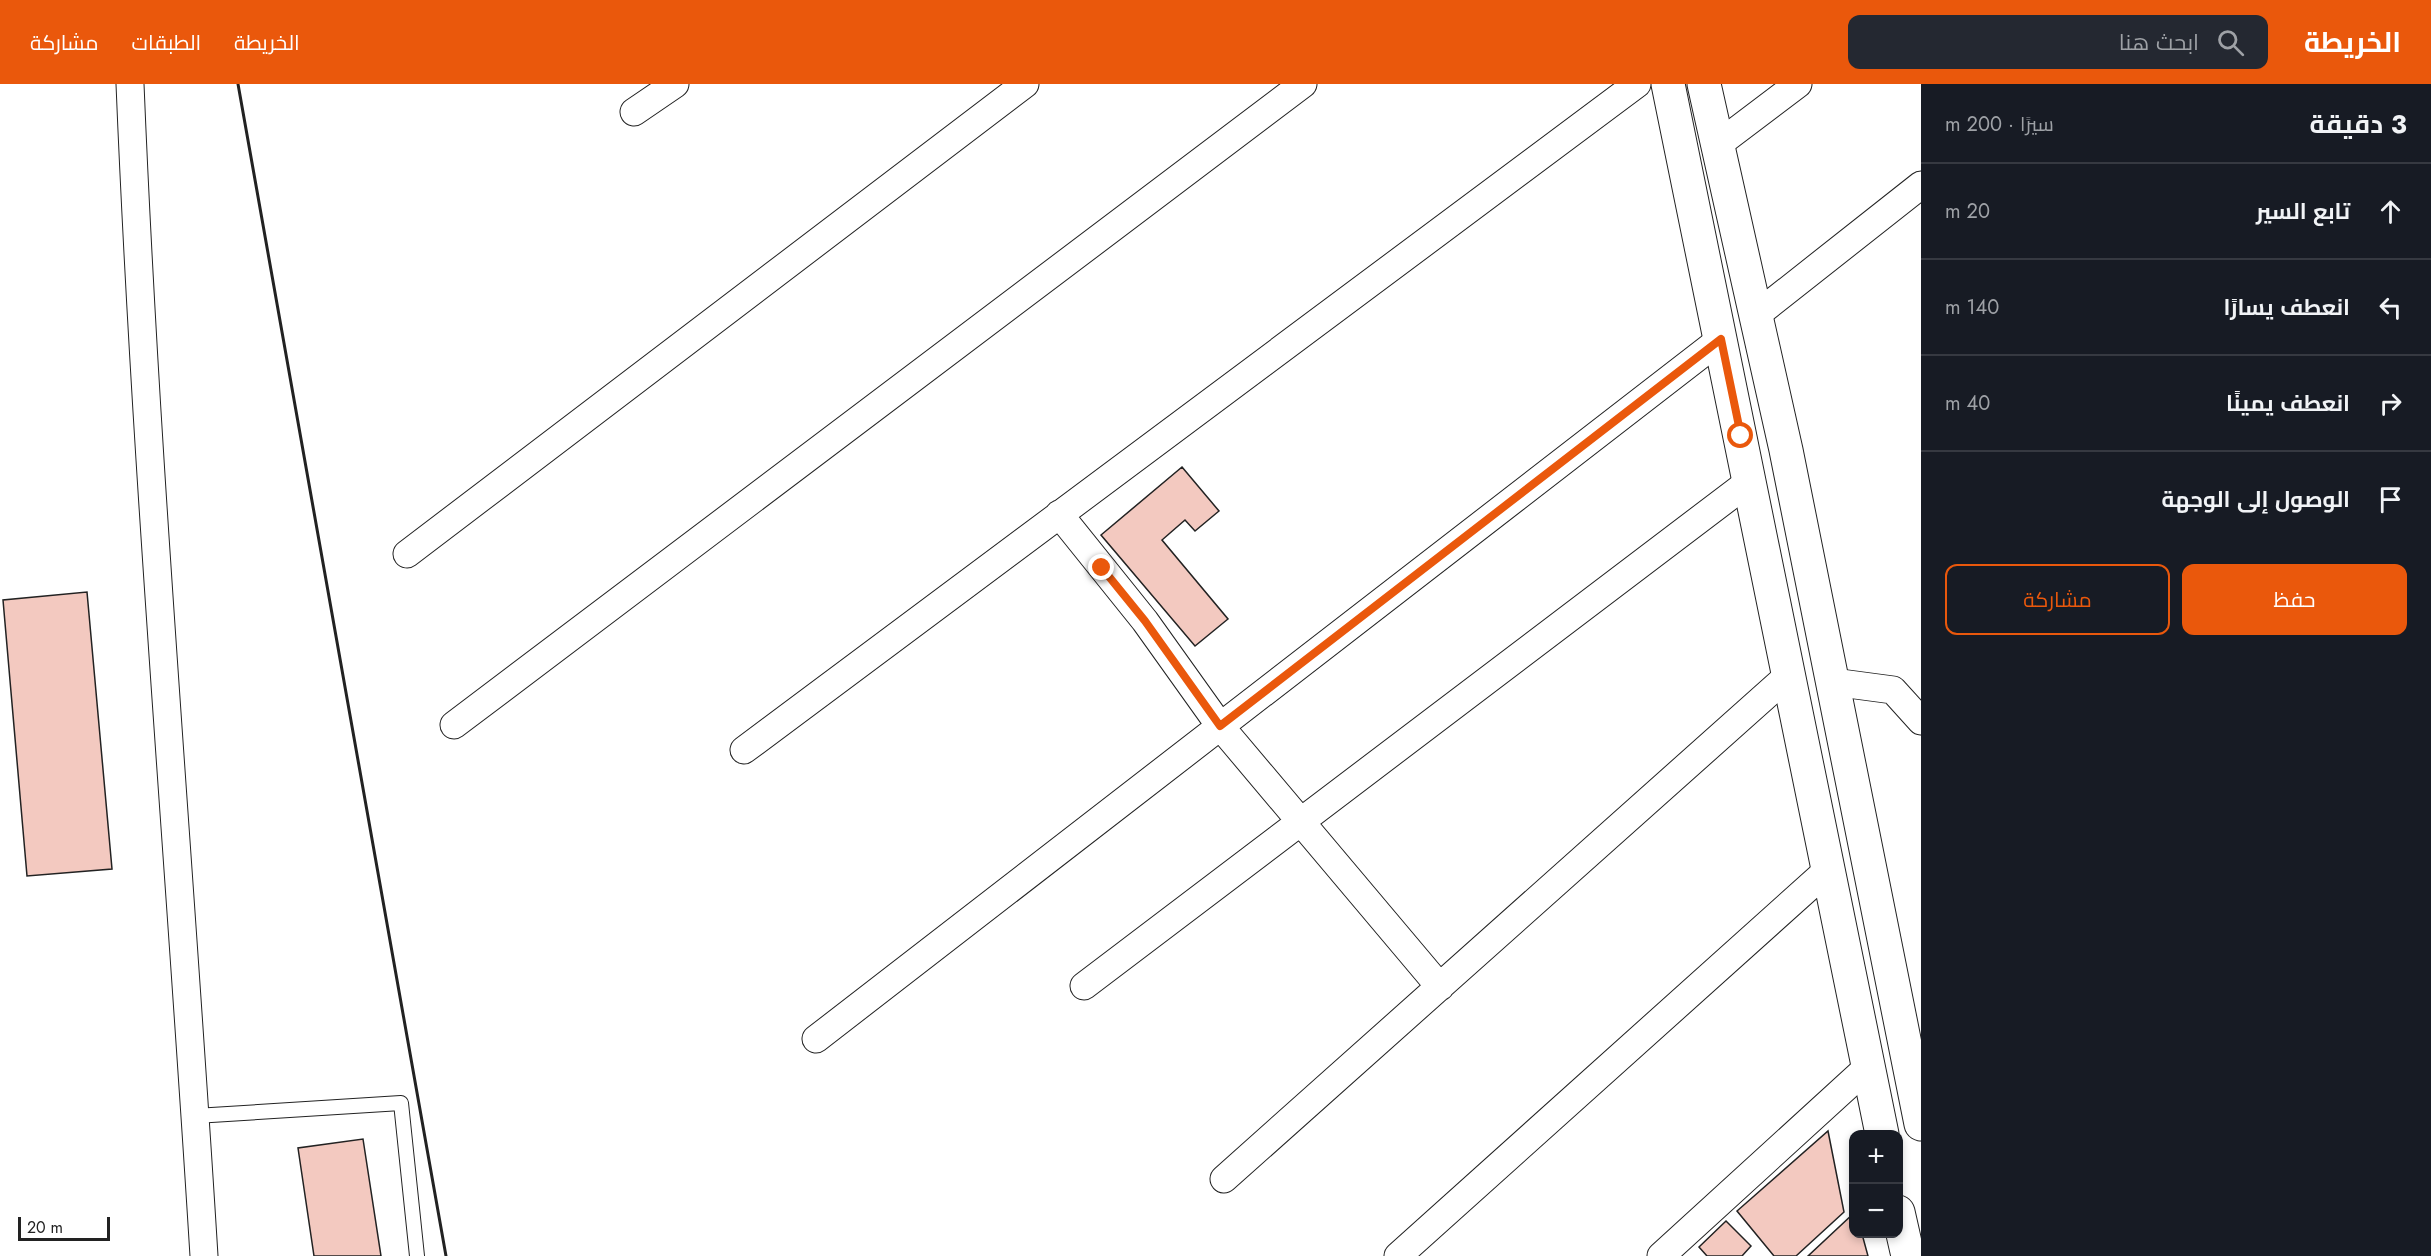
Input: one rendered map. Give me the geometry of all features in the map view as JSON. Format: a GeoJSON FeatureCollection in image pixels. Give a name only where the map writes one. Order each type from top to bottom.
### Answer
{"type":"FeatureCollection","features":[{"type":"Feature","properties":{"kind":"main road"},"geometry":{"type":"LineString","coordinates":[[1668,84],[1830,868],[1881,1130]]}},
{"type":"Feature","properties":{"kind":"main road"},"geometry":{"type":"LineString","coordinates":[[1704,84],[1716,146],[1786,450],[1921,1124]]}},
{"type":"Feature","properties":{"kind":"main road"},"geometry":{"type":"LineString","coordinates":[[1903,1232],[1908,1256]]}},
{"type":"Feature","properties":{"kind":"street"},"geometry":{"type":"LineString","coordinates":[[130,84],[150,481],[204,1256]]}},
{"type":"Feature","properties":{"kind":"street"},"geometry":{"type":"LineString","coordinates":[[634,112],[675,84]]}},
{"type":"Feature","properties":{"kind":"street"},"geometry":{"type":"LineString","coordinates":[[407,554],[1025,84]]}},
{"type":"Feature","properties":{"kind":"street"},"geometry":{"type":"LineString","coordinates":[[454,725],[1303,84]]}},
{"type":"Feature","properties":{"kind":"street"},"geometry":{"type":"LineString","coordinates":[[744,750],[1637,84]]}},
{"type":"Feature","properties":{"kind":"street"},"geometry":{"type":"LineString","coordinates":[[1716,146],[1798,84]]}},
{"type":"Feature","properties":{"kind":"street"},"geometry":{"type":"LineString","coordinates":[[1755,316],[1921,185]]}},
{"type":"Feature","properties":{"kind":"street"},"geometry":{"type":"LineString","coordinates":[[816,1039],[1721,339]]}},
{"type":"Feature","properties":{"kind":"street"},"geometry":{"type":"LineString","coordinates":[[1084,986],[1750,481]]}},
{"type":"Feature","properties":{"kind":"street"},"geometry":{"type":"LineString","coordinates":[[1059,514],[1145,621],[1220,726],[1440,987]]}},
{"type":"Feature","properties":{"kind":"street"},"geometry":{"type":"LineString","coordinates":[[1224,1179],[1790,675]]}},
{"type":"Feature","properties":{"kind":"street"},"geometry":{"type":"LineString","coordinates":[[1833,682],[1893,690],[1921,721]]}},
{"type":"Feature","properties":{"kind":"street"},"geometry":{"type":"LineString","coordinates":[[1398,1256],[1830,868]]}},
{"type":"Feature","properties":{"kind":"street"},"geometry":{"type":"LineString","coordinates":[[1660,1256],[1868,1067]]}},
{"type":"Feature","properties":{"kind":"lane"},"geometry":{"type":"LineString","coordinates":[[195,1116],[401,1103],[417,1256]]}},
{"type":"Feature","properties":{"kind":"building"},"geometry":{"type":"Polygon","coordinates":[[[1182,467],[1219,511],[1195,531],[1185,520],[1162,540],[1228,619],[1195,646],[1101,535],[1182,467]]]}},
{"type":"Feature","properties":{"kind":"building"},"geometry":{"type":"Polygon","coordinates":[[[87,592],[112,869],[27,876],[3,600],[87,592]]]}},
{"type":"Feature","properties":{"kind":"building"},"geometry":{"type":"Polygon","coordinates":[[[1828,1131],[1844,1212],[1796,1256],[1774,1256],[1737,1211],[1828,1131]]]}},
{"type":"Feature","properties":{"kind":"building"},"geometry":{"type":"Polygon","coordinates":[[[363,1139],[381,1256],[314,1256],[298,1148],[363,1139]]]}},
{"type":"Feature","properties":{"kind":"building"},"geometry":{"type":"Polygon","coordinates":[[[1849,1218],[1849,1238],[1863,1238],[1868,1256],[1808,1256],[1849,1218]]]}},
{"type":"Feature","properties":{"kind":"building"},"geometry":{"type":"Polygon","coordinates":[[[1726,1221],[1751,1246],[1742,1256],[1707,1256],[1699,1247],[1726,1221]]]}},
{"type":"Feature","properties":{"kind":"wall"},"geometry":{"type":"LineString","coordinates":[[238,84],[446,1256]]}},
{"type":"Feature","properties":{"kind":"route"},"geometry":{"type":"LineString","coordinates":[[1102,568],[1145,621],[1220,726],[1721,339],[1741,436]]}}]}
